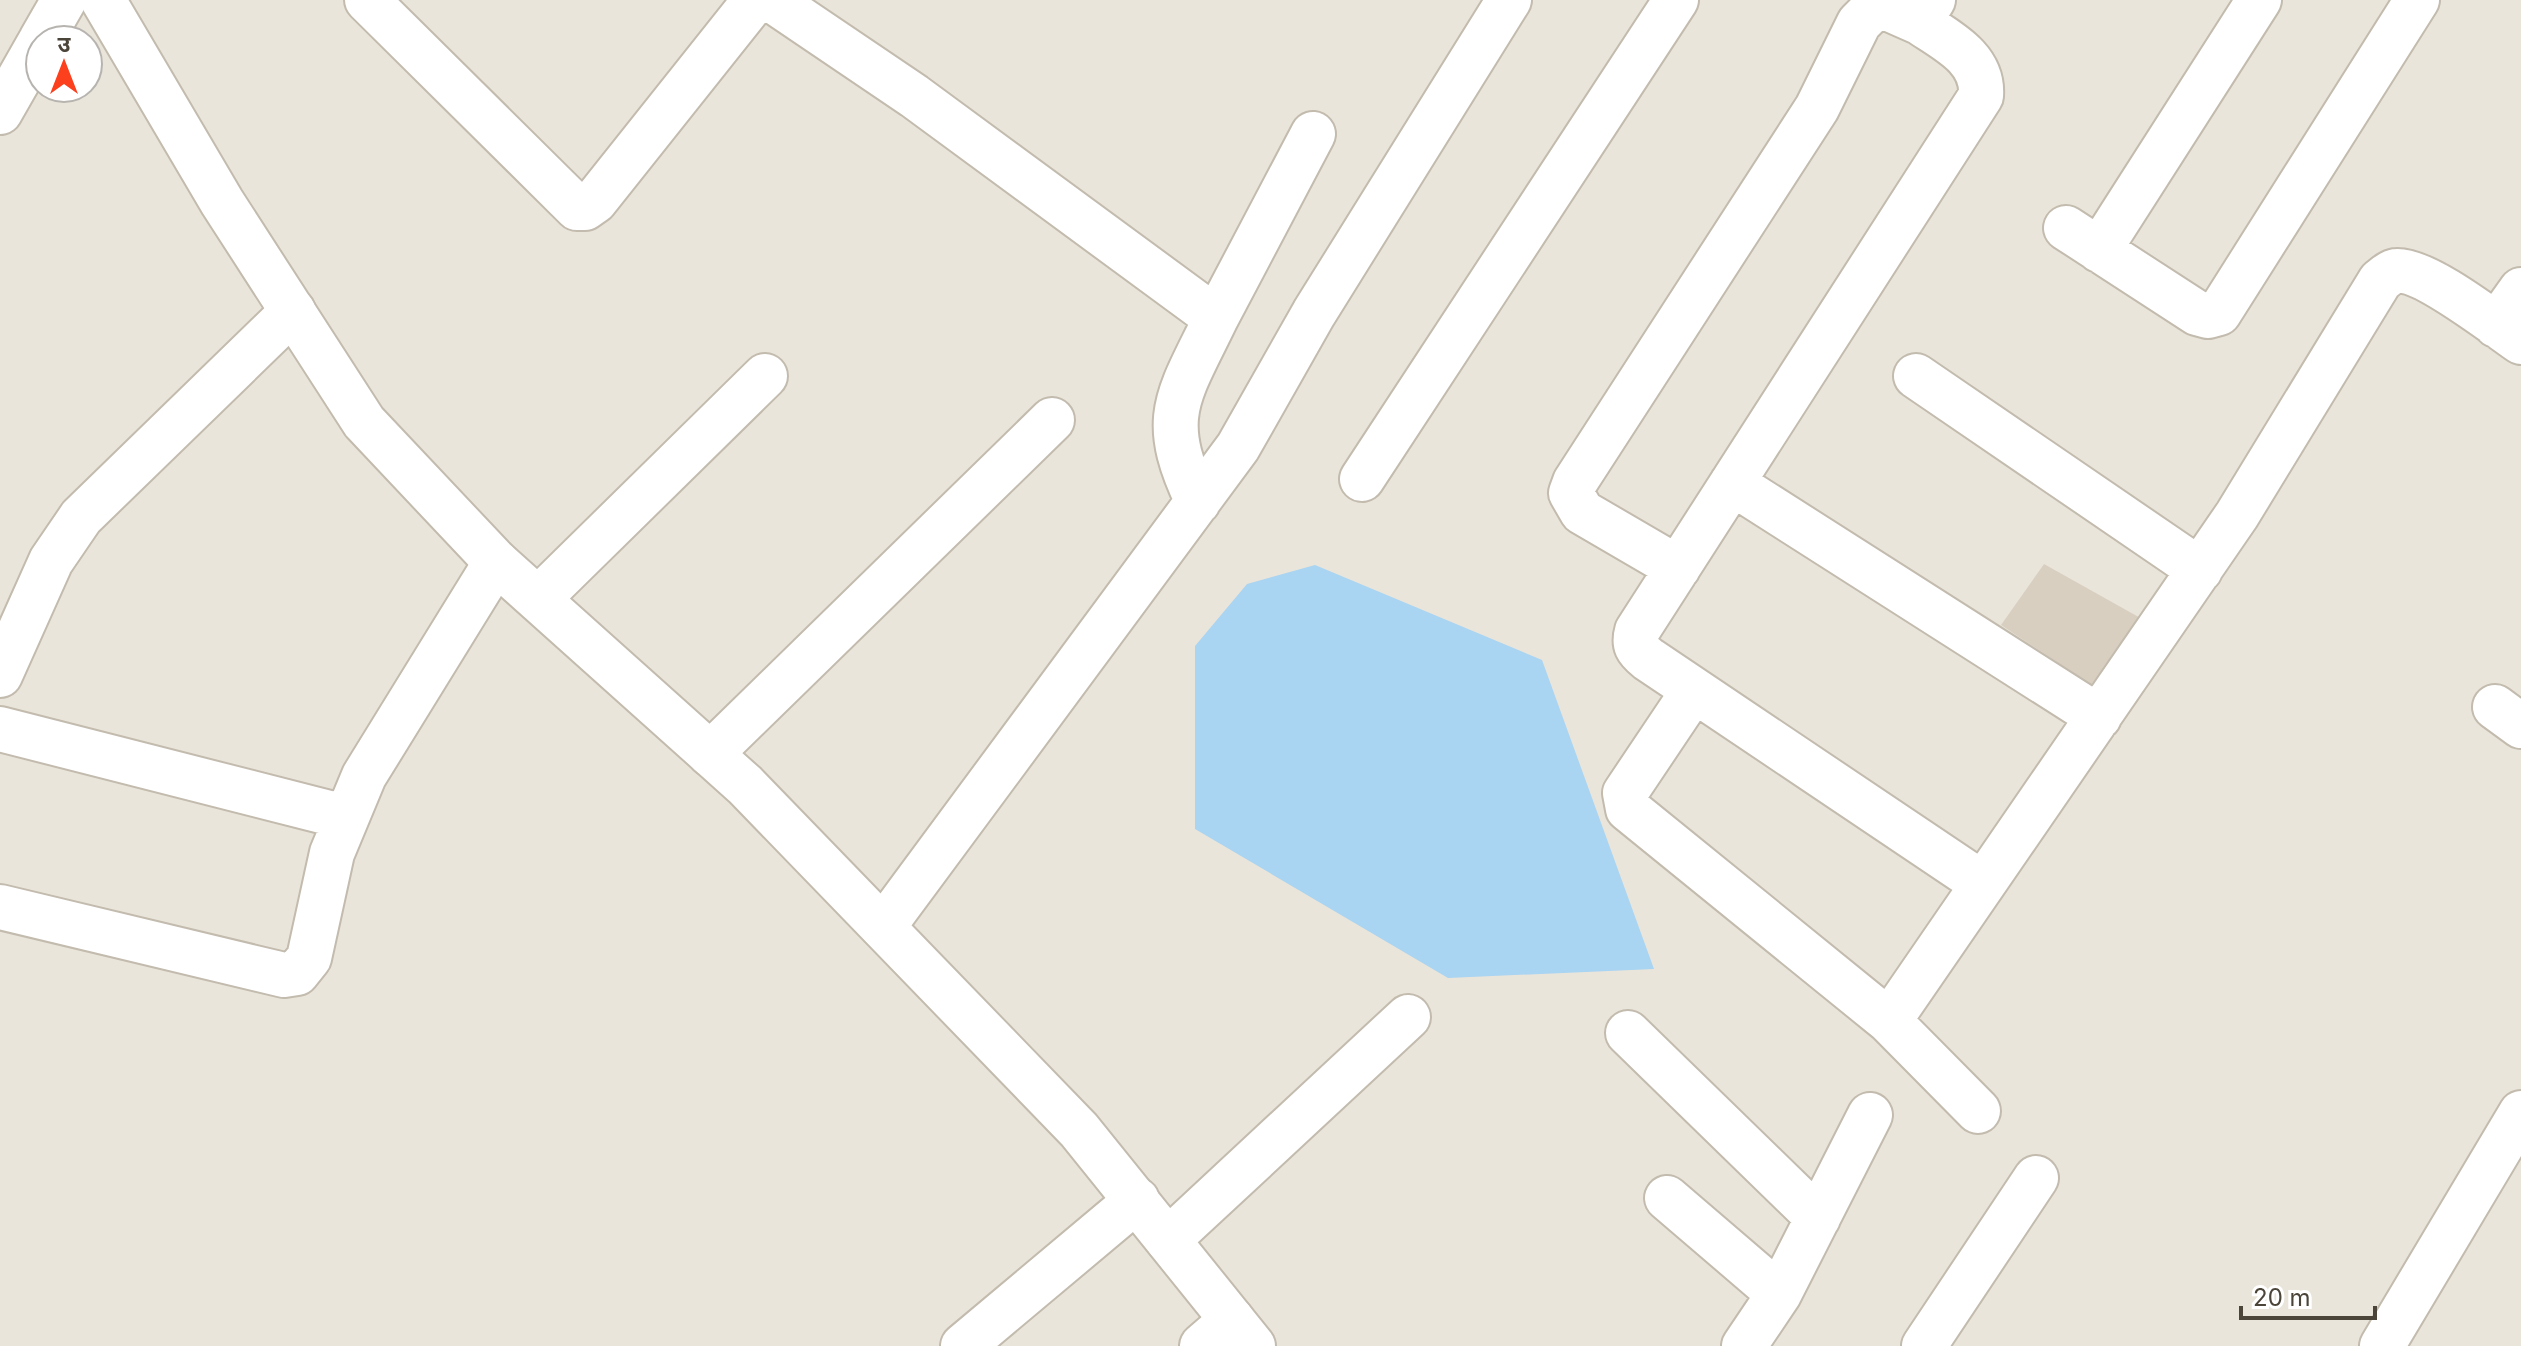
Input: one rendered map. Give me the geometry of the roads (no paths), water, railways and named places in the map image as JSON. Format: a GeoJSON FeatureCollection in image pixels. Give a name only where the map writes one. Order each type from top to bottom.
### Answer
{"type":"FeatureCollection","features":[{"type":"Feature","properties":{"kind":"street"},"geometry":{"type":"LineString","coordinates":[[51,24],[64,0]]}},
{"type":"Feature","properties":{"kind":"street"},"geometry":{"type":"LineString","coordinates":[[103,0],[222,202],[364,422],[496,562],[710,754],[1079,1130],[1168,1240],[1229,1337]]}},
{"type":"Feature","properties":{"kind":"street"},"geometry":{"type":"LineString","coordinates":[[367,0],[577,208],[585,208],[595,201],[755,0]]}},
{"type":"Feature","properties":{"kind":"street"},"geometry":{"type":"LineString","coordinates":[[772,0],[914,96],[1216,318]]}},
{"type":"Feature","properties":{"kind":"street"},"geometry":{"type":"LineString","coordinates":[[883,927],[1238,447],[1314,313],[1509,0]]}},
{"type":"Feature","properties":{"kind":"street"},"geometry":{"type":"LineString","coordinates":[[1362,479],[1676,0]]}},
{"type":"Feature","properties":{"kind":"street"},"geometry":{"type":"LineString","coordinates":[[2259,0],[2082,239],[2197,313],[2208,316],[2224,309],[2417,0]]}},
{"type":"Feature","properties":{"kind":"street"},"geometry":{"type":"LineString","coordinates":[[1678,568],[1582,512],[1571,493],[1575,482],[1817,108],[1859,23],[1871,11],[1885,7],[1926,11],[1978,68],[1983,79],[1981,96],[1634,641],[1638,650],[1694,690],[1983,884]]}},
{"type":"Feature","properties":{"kind":"street"},"geometry":{"type":"LineString","coordinates":[[0,112],[24,70]]}},
{"type":"Feature","properties":{"kind":"street"},"geometry":{"type":"LineString","coordinates":[[1198,502],[1180,465],[1173,437],[1177,402],[1216,318],[1313,134]]}},
{"type":"Feature","properties":{"kind":"street"},"geometry":{"type":"LineString","coordinates":[[1889,1021],[2200,570],[2380,281],[2393,271],[2407,272],[2508,334],[2521,290]]}},
{"type":"Feature","properties":{"kind":"street"},"geometry":{"type":"LineString","coordinates":[[0,675],[51,561],[81,517],[293,311]]}},
{"type":"Feature","properties":{"kind":"street"},"geometry":{"type":"LineString","coordinates":[[538,599],[765,376]]}},
{"type":"Feature","properties":{"kind":"street"},"geometry":{"type":"LineString","coordinates":[[1916,376],[2200,570]]}},
{"type":"Feature","properties":{"kind":"street"},"geometry":{"type":"LineString","coordinates":[[710,754],[1052,420]]}},
{"type":"Feature","properties":{"kind":"street"},"geometry":{"type":"LineString","coordinates":[[1732,483],[2099,717]]}},
{"type":"Feature","properties":{"kind":"street"},"geometry":{"type":"LineString","coordinates":[[0,907],[284,975],[297,973],[309,958],[332,853],[364,776],[496,562]]}},
{"type":"Feature","properties":{"kind":"street"},"geometry":{"type":"LineString","coordinates":[[1694,690],[1625,793],[1628,809],[1889,1021],[1978,1111]]}},
{"type":"Feature","properties":{"kind":"street"},"geometry":{"type":"LineString","coordinates":[[0,729],[345,817]]}},
{"type":"Feature","properties":{"kind":"street"},"geometry":{"type":"LineString","coordinates":[[1168,1240],[1408,1017]]}},
{"type":"Feature","properties":{"kind":"street"},"geometry":{"type":"LineString","coordinates":[[1628,1033],[1818,1218]]}},
{"type":"Feature","properties":{"kind":"street"},"geometry":{"type":"LineString","coordinates":[[2382,1346],[2507,1168],[2521,1113]]}},
{"type":"Feature","properties":{"kind":"street"},"geometry":{"type":"LineString","coordinates":[[1744,1346],[1779,1294],[1870,1115]]}},
{"type":"Feature","properties":{"kind":"street"},"geometry":{"type":"LineString","coordinates":[[1924,1346],[2036,1178]]}},
{"type":"Feature","properties":{"kind":"street"},"geometry":{"type":"LineString","coordinates":[[1667,1198],[1779,1294]]}},
{"type":"Feature","properties":{"kind":"street"},"geometry":{"type":"LineString","coordinates":[[963,1346],[1137,1200]]}},
{"type":"Feature","properties":{"kind":"water"},"geometry":{"type":"Polygon","coordinates":[[[1315,565],[1542,660],[1654,969],[1448,978],[1195,829],[1195,646],[1247,584],[1315,565]]]}}]}
